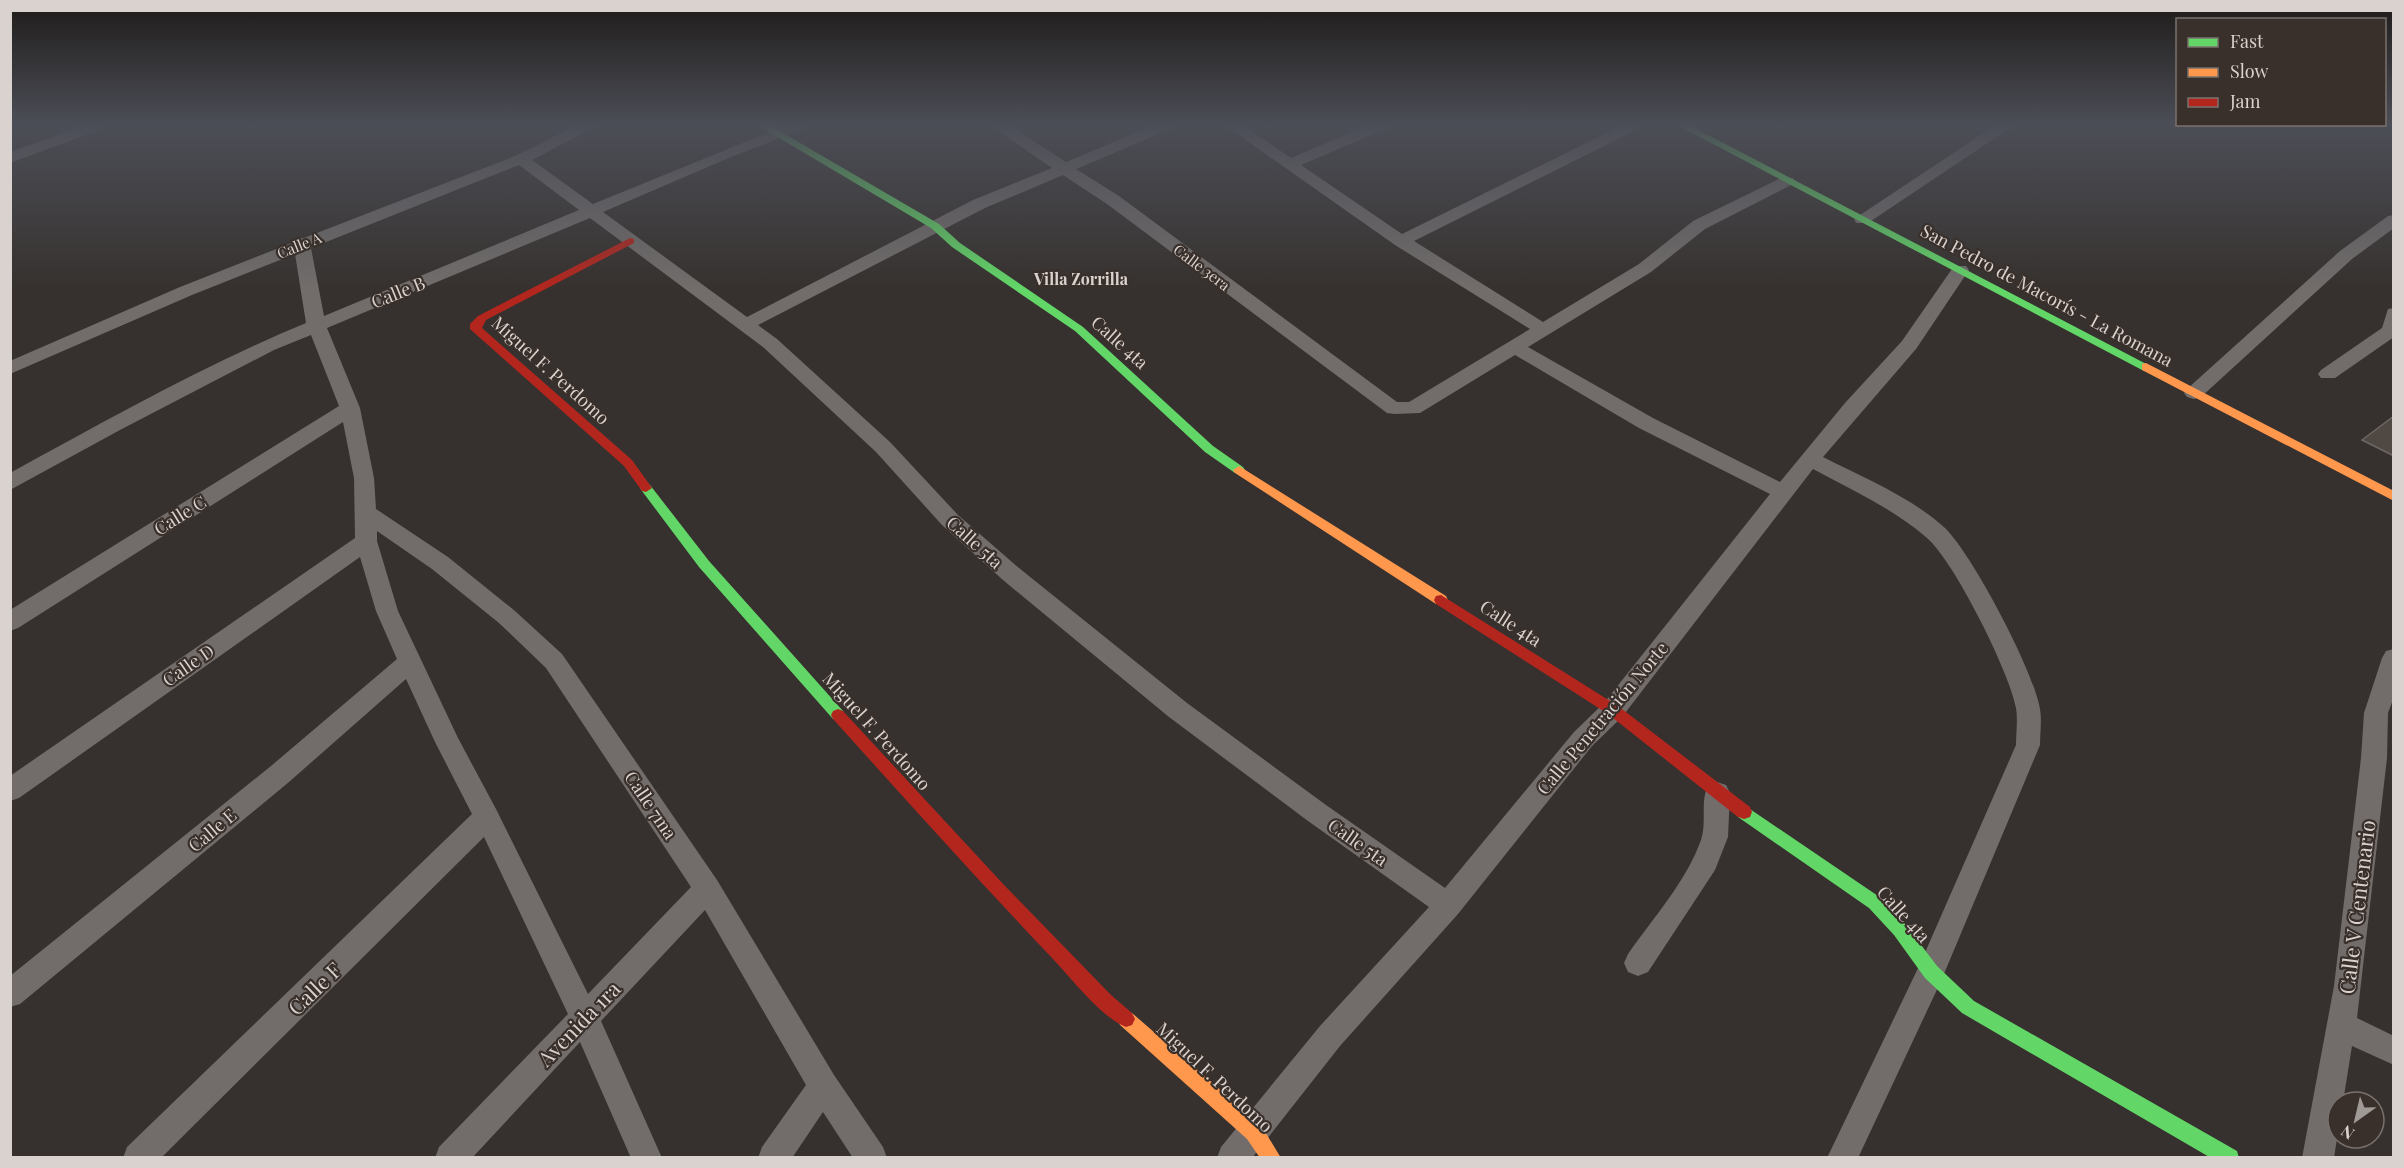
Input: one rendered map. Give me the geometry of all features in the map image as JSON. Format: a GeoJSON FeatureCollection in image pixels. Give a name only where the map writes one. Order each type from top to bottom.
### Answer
{"type":"FeatureCollection","features":[{"type":"Feature","properties":{"kind":"street","name":"Calle A"},"geometry":{"type":"LineString","coordinates":[[10,368],[105,325],[302,243],[465,181]]}},
{"type":"Feature","properties":{"kind":"street","name":"Calle 5ta"},"geometry":{"type":"LineString","coordinates":[[549,181],[770,343],[883,447],[950,520],[1011,574],[1178,710],[1317,813],[1448,905]]}},
{"type":"Feature","properties":{"kind":"street","name":"Calle B"},"geometry":{"type":"LineString","coordinates":[[10,483],[132,414],[267,346],[590,212],[660,181]]}},
{"type":"Feature","properties":{"kind":"street","name":"Calle 4ta"},"geometry":{"type":"LineString","coordinates":[[857,181],[935,226],[956,245],[1079,329],[1209,449],[1265,488],[1613,710],[1717,793],[1875,903],[1900,930],[1931,972],[1968,1007],[2230,1158]]}},
{"type":"Feature","properties":{"kind":"street"},"geometry":{"type":"LineString","coordinates":[[745,325],[979,204],[1034,181]]}},
{"type":"Feature","properties":{"kind":"street","name":"Calle 3era"},"geometry":{"type":"LineString","coordinates":[[1083,181],[1113,200],[1386,404],[1404,409],[1413,408],[1514,346]]}},
{"type":"Feature","properties":{"kind":"street"},"geometry":{"type":"LineString","coordinates":[[1313,181],[1401,241],[1542,329]]}},
{"type":"Feature","properties":{"kind":"street"},"geometry":{"type":"LineString","coordinates":[[1401,241],[1523,181]]}},
{"type":"Feature","properties":{"kind":"street"},"geometry":{"type":"LineString","coordinates":[[1783,492],[1720,463],[1623,412],[1514,346],[1645,268],[1699,225],[1787,181]]}},
{"type":"Feature","properties":{"kind":"street","name":"San Pedro de Macorís - La Romana"},"geometry":{"type":"LineString","coordinates":[[1787,181],[2394,497]]}},
{"type":"Feature","properties":{"kind":"street"},"geometry":{"type":"LineString","coordinates":[[1862,219],[1921,181]]}},
{"type":"Feature","properties":{"kind":"street"},"geometry":{"type":"LineString","coordinates":[[2194,393],[2346,255],[2394,220]]}},
{"type":"Feature","properties":{"kind":"street","name":"Miguel F. Perdomo"},"geometry":{"type":"LineString","coordinates":[[630,241],[482,318],[476,324],[476,329],[628,463],[704,564],[765,635],[999,891],[1105,1001],[1254,1132],[1272,1158]]}},
{"type":"Feature","properties":{"kind":"street"},"geometry":{"type":"LineString","coordinates":[[302,243],[316,325],[350,408],[364,478],[366,541],[387,611],[447,742],[487,817],[584,1017],[647,1158]]}},
{"type":"Feature","properties":{"kind":"street","name":"Calle Penetración Norte"},"geometry":{"type":"LineString","coordinates":[[1232,1158],[1330,1036],[1448,905],[1583,739],[1613,710],[1783,492],[1852,408],[1909,345],[1960,270]]}},
{"type":"Feature","properties":{"kind":"street"},"geometry":{"type":"LineString","coordinates":[[2328,374],[2391,330],[2394,313]]}},
{"type":"Feature","properties":{"kind":"street","name":"Calle C"},"geometry":{"type":"LineString","coordinates":[[10,622],[350,408]]}},
{"type":"Feature","properties":{"kind":"street"},"geometry":{"type":"LineString","coordinates":[[1811,459],[1912,514],[1939,536],[1954,556],[2006,650],[2028,706],[2028,745],[1931,972],[1842,1158]]}},
{"type":"Feature","properties":{"kind":"street","name":"Calle 7ma"},"geometry":{"type":"LineString","coordinates":[[364,512],[440,563],[507,617],[554,661],[707,889],[824,1086],[872,1158]]}},
{"type":"Feature","properties":{"kind":"street","name":"Calle D"},"geometry":{"type":"LineString","coordinates":[[10,790],[366,541]]}},
{"type":"Feature","properties":{"kind":"street","name":"Calle V Centenario"},"geometry":{"type":"LineString","coordinates":[[2318,1158],[2348,986],[2374,758],[2376,713],[2394,658]]}},
{"type":"Feature","properties":{"kind":"street","name":"Calle E"},"geometry":{"type":"LineString","coordinates":[[10,994],[280,774],[410,662]]}},
{"type":"Feature","properties":{"kind":"street"},"geometry":{"type":"LineString","coordinates":[[1638,963],[1702,870],[1715,837],[1717,793]]}},
{"type":"Feature","properties":{"kind":"street","name":"Calle F"},"geometry":{"type":"LineString","coordinates":[[138,1158],[487,817]]}},
{"type":"Feature","properties":{"kind":"street","name":"Avenida 1ra"},"geometry":{"type":"LineString","coordinates":[[450,1158],[707,889]]}},
{"type":"Feature","properties":{"kind":"street"},"geometry":{"type":"LineString","coordinates":[[2340,1025],[2394,1051]]}},
{"type":"Feature","properties":{"kind":"street"},"geometry":{"type":"LineString","coordinates":[[772,1158],[824,1086]]}},
{"type":"Feature","properties":{"kind":"building"},"geometry":{"type":"Polygon","coordinates":[[[2394,416],[2394,456],[2362,440],[2394,416]]]}},
{"type":"Feature","properties":{"kind":"traffic: fast"},"geometry":{"type":"LineString","coordinates":[[857,181],[935,226],[956,245],[1079,329],[1209,449],[1239,470]]}},
{"type":"Feature","properties":{"kind":"traffic: fast"},"geometry":{"type":"LineString","coordinates":[[1788,181],[2146,367]]}},
{"type":"Feature","properties":{"kind":"traffic: fast"},"geometry":{"type":"LineString","coordinates":[[646,488],[704,564],[838,715]]}},
{"type":"Feature","properties":{"kind":"traffic: fast"},"geometry":{"type":"LineString","coordinates":[[1744,812],[1875,903],[1900,930],[1931,972],[1968,1007],[2230,1158]]}},
{"type":"Feature","properties":{"kind":"traffic: slow"},"geometry":{"type":"LineString","coordinates":[[2146,367],[2394,497]]}},
{"type":"Feature","properties":{"kind":"traffic: slow"},"geometry":{"type":"LineString","coordinates":[[1239,470],[1441,600]]}},
{"type":"Feature","properties":{"kind":"traffic: slow"},"geometry":{"type":"LineString","coordinates":[[1126,1019],[1254,1132],[1272,1158]]}},
{"type":"Feature","properties":{"kind":"traffic: jam"},"geometry":{"type":"LineString","coordinates":[[630,241],[482,318],[476,324],[476,329],[628,463],[646,488]]}},
{"type":"Feature","properties":{"kind":"traffic: jam"},"geometry":{"type":"LineString","coordinates":[[1441,600],[1613,710],[1744,812]]}},
{"type":"Feature","properties":{"kind":"traffic: jam"},"geometry":{"type":"LineString","coordinates":[[838,715],[999,891],[1105,1001],[1126,1019]]}},
{"type":"Feature","properties":{"kind":"district","name":"Villa Zorrilla"},"geometry":{"type":"Point","coordinates":[1081,278]}}]}
